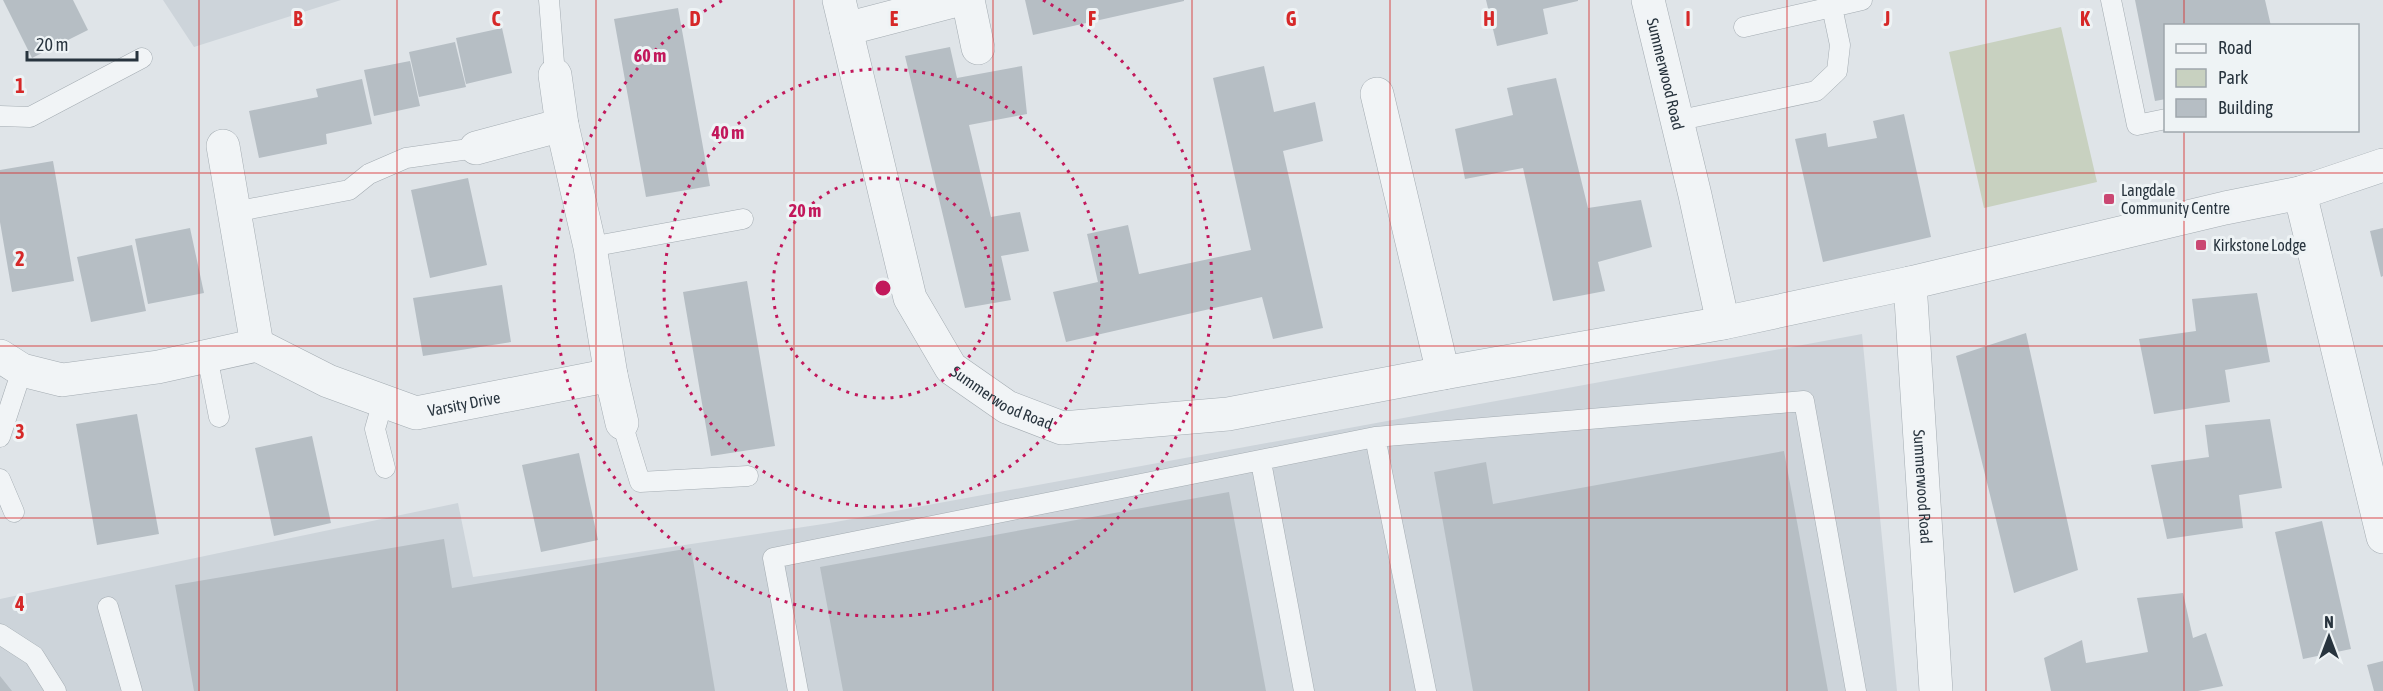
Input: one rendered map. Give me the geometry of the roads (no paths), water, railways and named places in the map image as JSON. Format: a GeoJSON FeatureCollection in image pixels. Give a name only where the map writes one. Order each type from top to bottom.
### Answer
{"type":"FeatureCollection","features":[{"type":"Feature","properties":{"kind":"street","name":"Summerwood Road"},"geometry":{"type":"LineString","coordinates":[[957,0],[843,14],[910,298],[951,368],[1007,407],[1062,428],[1228,414],[1723,323],[1910,283],[2213,211],[2300,193],[2383,165]]}},
{"type":"Feature","properties":{"kind":"street"},"geometry":{"type":"LineString","coordinates":[[968,0],[978,48]]}},
{"type":"Feature","properties":{"kind":"street","name":"Summerwood Road"},"geometry":{"type":"LineString","coordinates":[[1648,0],[1723,323]]}},
{"type":"Feature","properties":{"kind":"street"},"geometry":{"type":"LineString","coordinates":[[555,75],[562,125],[590,247],[611,375],[622,423]]}},
{"type":"Feature","properties":{"kind":"street"},"geometry":{"type":"LineString","coordinates":[[1377,94],[1443,373]]}},
{"type":"Feature","properties":{"kind":"street"},"geometry":{"type":"LineString","coordinates":[[476,148],[562,125]]}},
{"type":"Feature","properties":{"kind":"street"},"geometry":{"type":"LineString","coordinates":[[11,363],[62,380],[158,367],[256,345],[223,146]]}},
{"type":"Feature","properties":{"kind":"street"},"geometry":{"type":"LineString","coordinates":[[2300,193],[2383,537]]}},
{"type":"Feature","properties":{"kind":"street","name":"Summerwood Road"},"geometry":{"type":"LineString","coordinates":[[1910,283],[1936,691]]}},
{"type":"Feature","properties":{"kind":"street","name":"Varsity Drive"},"geometry":{"type":"LineString","coordinates":[[256,345],[328,381],[416,413],[611,375]]}},
{"type":"Feature","properties":{"kind":"lane"},"geometry":{"type":"LineString","coordinates":[[549,0],[555,75]]}},
{"type":"Feature","properties":{"kind":"lane"},"geometry":{"type":"LineString","coordinates":[[1744,27],[1862,0]]}},
{"type":"Feature","properties":{"kind":"lane"},"geometry":{"type":"LineString","coordinates":[[2110,0],[2137,125],[2164,119]]}},
{"type":"Feature","properties":{"kind":"lane"},"geometry":{"type":"LineString","coordinates":[[1676,121],[1816,90],[1837,71],[1840,45],[1832,7]]}},
{"type":"Feature","properties":{"kind":"lane"},"geometry":{"type":"LineString","coordinates":[[0,116],[30,117],[142,58]]}},
{"type":"Feature","properties":{"kind":"lane"},"geometry":{"type":"LineString","coordinates":[[234,212],[349,190],[369,174],[406,158],[476,148]]}},
{"type":"Feature","properties":{"kind":"lane"},"geometry":{"type":"LineString","coordinates":[[590,247],[743,219]]}},
{"type":"Feature","properties":{"kind":"lane"},"geometry":{"type":"LineString","coordinates":[[207,356],[219,417]]}},
{"type":"Feature","properties":{"kind":"lane"},"geometry":{"type":"LineString","coordinates":[[0,437],[11,363]]}},
{"type":"Feature","properties":{"kind":"lane"},"geometry":{"type":"LineString","coordinates":[[383,401],[375,429],[385,468]]}},
{"type":"Feature","properties":{"kind":"lane"},"geometry":{"type":"LineString","coordinates":[[798,691],[773,558],[1261,462],[1375,437],[1804,401],[1856,691]]}},
{"type":"Feature","properties":{"kind":"lane"},"geometry":{"type":"LineString","coordinates":[[622,423],[640,482],[748,476]]}},
{"type":"Feature","properties":{"kind":"lane"},"geometry":{"type":"LineString","coordinates":[[1375,437],[1426,691]]}},
{"type":"Feature","properties":{"kind":"lane"},"geometry":{"type":"LineString","coordinates":[[1261,462],[1304,691]]}},
{"type":"Feature","properties":{"kind":"lane"},"geometry":{"type":"LineString","coordinates":[[0,479],[14,512]]}},
{"type":"Feature","properties":{"kind":"lane"},"geometry":{"type":"LineString","coordinates":[[108,607],[132,691]]}},
{"type":"Feature","properties":{"kind":"lane"},"geometry":{"type":"LineString","coordinates":[[0,634],[34,656],[56,691]]}},
{"type":"Feature","properties":{"kind":"place","name":"Langdale Community Centre"},"geometry":{"type":"Point","coordinates":[2109,199]}},
{"type":"Feature","properties":{"kind":"place","name":"Kirkstone Lodge"},"geometry":{"type":"Point","coordinates":[2201,245]}}]}
